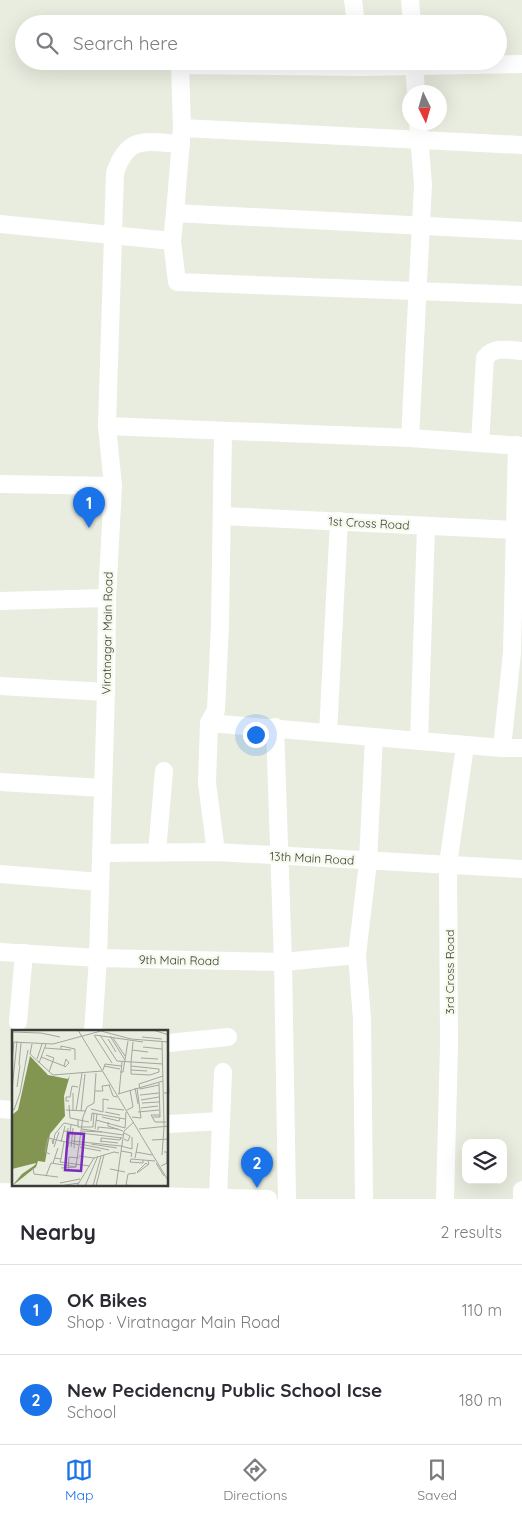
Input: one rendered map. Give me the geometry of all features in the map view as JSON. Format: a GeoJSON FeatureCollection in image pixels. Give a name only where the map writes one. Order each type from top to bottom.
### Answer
{"type":"FeatureCollection","features":[{"type":"Feature","properties":{"kind":"street"},"geometry":{"type":"LineString","coordinates":[[353,0],[355,15]]}},
{"type":"Feature","properties":{"kind":"street"},"geometry":{"type":"LineString","coordinates":[[410,0],[411,15]]}},
{"type":"Feature","properties":{"kind":"street"},"geometry":{"type":"LineString","coordinates":[[507,64],[522,64]]}},
{"type":"Feature","properties":{"kind":"street"},"geometry":{"type":"LineString","coordinates":[[180,70],[182,136],[172,241],[177,282],[522,295]]}},
{"type":"Feature","properties":{"kind":"street"},"geometry":{"type":"LineString","coordinates":[[414,70],[416,85]]}},
{"type":"Feature","properties":{"kind":"street"},"geometry":{"type":"LineString","coordinates":[[410,438],[423,185],[419,131]]}},
{"type":"Feature","properties":{"kind":"street","name":"Viratnagar Main Road"},"geometry":{"type":"LineString","coordinates":[[93,1030],[98,958],[107,598],[113,486],[107,426],[114,173],[120,156],[128,147],[141,142],[182,136],[419,131],[522,145]]}},
{"type":"Feature","properties":{"kind":"street"},"geometry":{"type":"LineString","coordinates":[[176,213],[522,232]]}},
{"type":"Feature","properties":{"kind":"street"},"geometry":{"type":"LineString","coordinates":[[0,224],[172,241]]}},
{"type":"Feature","properties":{"kind":"street"},"geometry":{"type":"LineString","coordinates":[[480,443],[485,358],[489,353],[497,350],[522,351]]}},
{"type":"Feature","properties":{"kind":"street"},"geometry":{"type":"LineString","coordinates":[[107,426],[410,438],[519,445],[512,653],[502,748]]}},
{"type":"Feature","properties":{"kind":"street"},"geometry":{"type":"LineString","coordinates":[[216,852],[207,783],[209,723],[216,710],[223,431]]}},
{"type":"Feature","properties":{"kind":"street"},"geometry":{"type":"LineString","coordinates":[[0,484],[113,486]]}},
{"type":"Feature","properties":{"kind":"street","name":"1st Cross Road"},"geometry":{"type":"LineString","coordinates":[[222,516],[515,530]]}},
{"type":"Feature","properties":{"kind":"street"},"geometry":{"type":"LineString","coordinates":[[328,733],[339,521]]}},
{"type":"Feature","properties":{"kind":"street"},"geometry":{"type":"LineString","coordinates":[[419,741],[426,526]]}},
{"type":"Feature","properties":{"kind":"street"},"geometry":{"type":"LineString","coordinates":[[0,601],[107,598]]}},
{"type":"Feature","properties":{"kind":"street"},"geometry":{"type":"LineString","coordinates":[[0,686],[106,692]]}},
{"type":"Feature","properties":{"kind":"street"},"geometry":{"type":"LineString","coordinates":[[209,723],[276,727],[465,746],[522,748]]}},
{"type":"Feature","properties":{"kind":"street"},"geometry":{"type":"LineString","coordinates":[[276,727],[284,962],[286,1199]]}},
{"type":"Feature","properties":{"kind":"street"},"geometry":{"type":"LineString","coordinates":[[364,1199],[362,1019],[357,956],[368,862],[374,737]]}},
{"type":"Feature","properties":{"kind":"street","name":"3rd Cross Road"},"geometry":{"type":"LineString","coordinates":[[445,1199],[449,1046],[448,864],[465,746]]}},
{"type":"Feature","properties":{"kind":"street"},"geometry":{"type":"LineString","coordinates":[[157,852],[164,772]]}},
{"type":"Feature","properties":{"kind":"street"},"geometry":{"type":"LineString","coordinates":[[0,782],[103,788]]}},
{"type":"Feature","properties":{"kind":"street","name":"13th Main Road"},"geometry":{"type":"LineString","coordinates":[[101,853],[216,852],[368,862],[448,864],[522,869]]}},
{"type":"Feature","properties":{"kind":"street"},"geometry":{"type":"LineString","coordinates":[[0,874],[100,882]]}},
{"type":"Feature","properties":{"kind":"street","name":"9th Main Road"},"geometry":{"type":"LineString","coordinates":[[0,952],[98,958],[284,962],[357,956]]}},
{"type":"Feature","properties":{"kind":"street"},"geometry":{"type":"LineString","coordinates":[[18,1022],[24,953]]}},
{"type":"Feature","properties":{"kind":"street"},"geometry":{"type":"LineString","coordinates":[[169,1043],[228,1037]]}},
{"type":"Feature","properties":{"kind":"street"},"geometry":{"type":"LineString","coordinates":[[218,1198],[223,1072]]}},
{"type":"Feature","properties":{"kind":"street"},"geometry":{"type":"LineString","coordinates":[[169,1124],[221,1121]]}},
{"type":"Feature","properties":{"kind":"street"},"geometry":{"type":"LineString","coordinates":[[522,1190],[522,1199]]}},
{"type":"Feature","properties":{"kind":"street"},"geometry":{"type":"LineString","coordinates":[[0,1192],[83,1192],[268,1199]]}},
{"type":"Feature","properties":{"kind":"place","name":"OK Bikes"},"geometry":{"type":"Point","coordinates":[89,528]}},
{"type":"Feature","properties":{"kind":"place","name":"New Pecidencny Public School Icse"},"geometry":{"type":"Point","coordinates":[257,1188]}}]}
